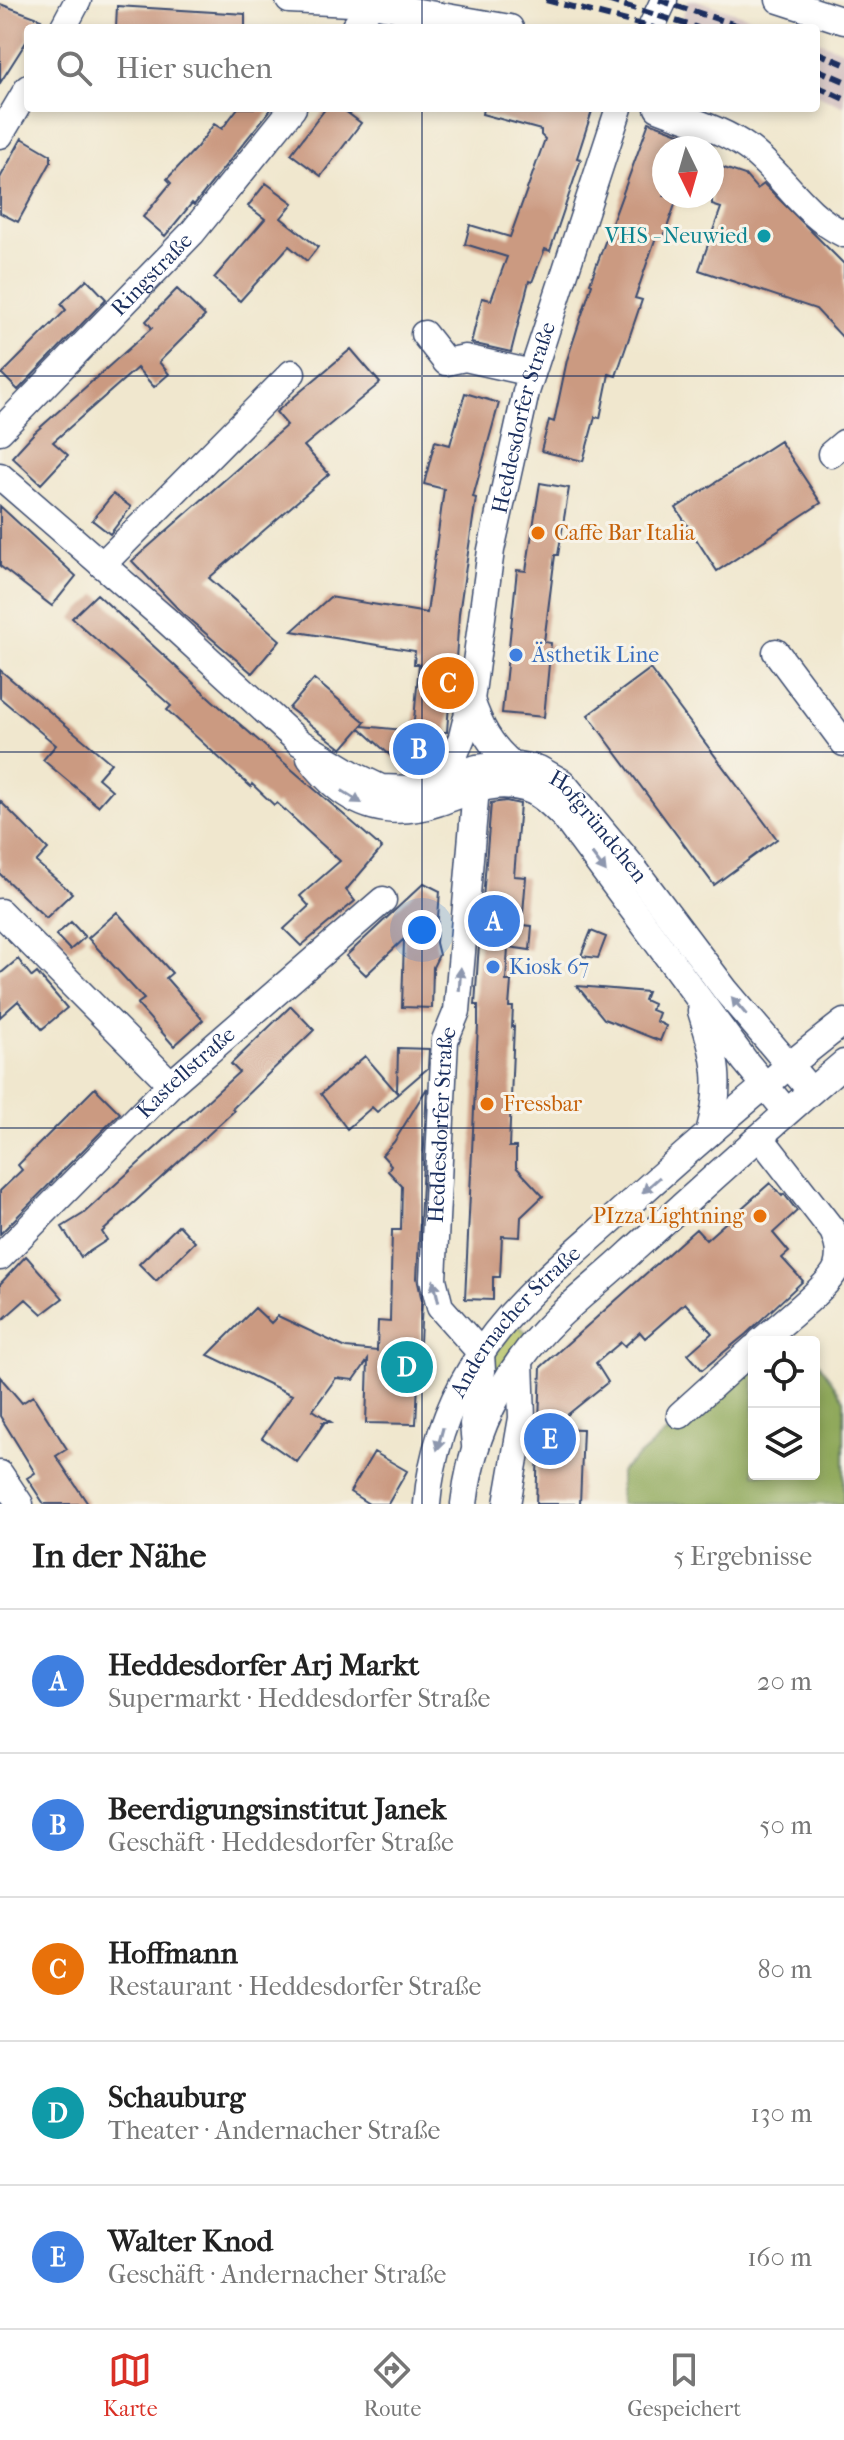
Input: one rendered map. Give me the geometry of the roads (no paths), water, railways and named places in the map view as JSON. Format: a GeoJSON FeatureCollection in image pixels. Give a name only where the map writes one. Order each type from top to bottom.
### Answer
{"type":"FeatureCollection","features":[{"type":"Feature","properties":{"kind":"street"},"geometry":{"type":"LineString","coordinates":[[65,24],[78,0]]}},
{"type":"Feature","properties":{"kind":"street"},"geometry":{"type":"LineString","coordinates":[[289,0],[372,4],[487,24]]}},
{"type":"Feature","properties":{"kind":"street"},"geometry":{"type":"LineString","coordinates":[[653,24],[664,0]]}},
{"type":"Feature","properties":{"kind":"street"},"geometry":{"type":"LineString","coordinates":[[779,0],[844,21]]}},
{"type":"Feature","properties":{"kind":"street"},"geometry":{"type":"LineString","coordinates":[[357,24],[372,4]]}},
{"type":"Feature","properties":{"kind":"street"},"geometry":{"type":"LineString","coordinates":[[0,135],[24,95]]}},
{"type":"Feature","properties":{"kind":"street","name":"Ringstraße"},"geometry":{"type":"LineString","coordinates":[[0,431],[192,233],[290,112]]}},
{"type":"Feature","properties":{"kind":"street","name":"Heddesdorfer Straße"},"geometry":{"type":"LineString","coordinates":[[445,778],[462,737],[471,700],[491,550],[532,373],[618,112]]}},
{"type":"Feature","properties":{"kind":"street"},"geometry":{"type":"LineString","coordinates":[[668,112],[750,149],[823,224],[844,234]]}},
{"type":"Feature","properties":{"kind":"street"},"geometry":{"type":"LineString","coordinates":[[424,334],[446,362],[465,358],[532,373]]}},
{"type":"Feature","properties":{"kind":"street"},"geometry":{"type":"LineString","coordinates":[[102,565],[292,373]]}},
{"type":"Feature","properties":{"kind":"street"},"geometry":{"type":"LineString","coordinates":[[0,476],[299,742],[322,774],[345,794],[377,809],[415,809],[491,776]]}},
{"type":"Feature","properties":{"kind":"street"},"geometry":{"type":"LineString","coordinates":[[776,652],[844,743]]}},
{"type":"Feature","properties":{"kind":"street"},"geometry":{"type":"LineString","coordinates":[[471,700],[480,726],[495,751],[491,776]]}},
{"type":"Feature","properties":{"kind":"street"},"geometry":{"type":"LineString","coordinates":[[462,737],[468,757],[491,776]]}},
{"type":"Feature","properties":{"kind":"street"},"geometry":{"type":"LineString","coordinates":[[299,742],[381,788],[411,789],[445,778],[491,776]]}},
{"type":"Feature","properties":{"kind":"street","name":"Hofgründchen"},"geometry":{"type":"LineString","coordinates":[[491,776],[539,769],[562,782],[632,866],[726,991],[811,1091]]}},
{"type":"Feature","properties":{"kind":"street","name":"Heddesdorfer Straße"},"geometry":{"type":"LineString","coordinates":[[481,1353],[440,1307],[433,1279],[445,1040],[457,1011],[491,776]]}},
{"type":"Feature","properties":{"kind":"street","name":"Hofgründchen"},"geometry":{"type":"LineString","coordinates":[[491,776],[531,791],[548,801],[565,818],[787,1112]]}},
{"type":"Feature","properties":{"kind":"street","name":"Kastellstraße"},"geometry":{"type":"LineString","coordinates":[[0,1257],[171,1084],[383,900]]}},
{"type":"Feature","properties":{"kind":"street"},"geometry":{"type":"LineString","coordinates":[[0,912],[171,1084]]}},
{"type":"Feature","properties":{"kind":"street"},"geometry":{"type":"LineString","coordinates":[[695,992],[717,1073],[709,1133]]}},
{"type":"Feature","properties":{"kind":"street","name":"Andernacher Straße"},"geometry":{"type":"LineString","coordinates":[[427,1504],[431,1476],[448,1416],[481,1353],[514,1311],[709,1133],[844,1022]]}},
{"type":"Feature","properties":{"kind":"street","name":"Andernacher Straße"},"geometry":{"type":"LineString","coordinates":[[464,1504],[475,1445],[496,1398],[534,1342],[844,1063]]}},
{"type":"Feature","properties":{"kind":"street"},"geometry":{"type":"LineString","coordinates":[[760,1137],[833,1231],[839,1256],[831,1278],[767,1336]]}},
{"type":"Feature","properties":{"kind":"street"},"geometry":{"type":"LineString","coordinates":[[475,1445],[473,1424],[482,1371],[481,1353]]}},
{"type":"Feature","properties":{"kind":"street"},"geometry":{"type":"LineString","coordinates":[[680,1415],[748,1353]]}},
{"type":"Feature","properties":{"kind":"street","name":"Andernacher Straße"},"geometry":{"type":"LineString","coordinates":[[507,1504],[522,1418],[520,1361]]}},
{"type":"Feature","properties":{"kind":"street"},"geometry":{"type":"LineString","coordinates":[[0,1474],[20,1504]]}},
{"type":"Feature","properties":{"kind":"street"},"geometry":{"type":"LineString","coordinates":[[409,1504],[431,1476]]}},
{"type":"Feature","properties":{"kind":"railway"},"geometry":{"type":"LineString","coordinates":[[546,0],[639,24]]}},
{"type":"Feature","properties":{"kind":"railway"},"geometry":{"type":"LineString","coordinates":[[607,0],[685,24]]}},
{"type":"Feature","properties":{"kind":"railway"},"geometry":{"type":"LineString","coordinates":[[659,0],[733,24]]}},
{"type":"Feature","properties":{"kind":"railway"},"geometry":{"type":"LineString","coordinates":[[820,54],[844,64]]}},
{"type":"Feature","properties":{"kind":"railway"},"geometry":{"type":"LineString","coordinates":[[820,71],[844,81]]}},
{"type":"Feature","properties":{"kind":"railway"},"geometry":{"type":"LineString","coordinates":[[820,88],[844,99]]}},
{"type":"Feature","properties":{"kind":"place","name":"VHS - Neuwied"},"geometry":{"type":"Point","coordinates":[764,236]}},
{"type":"Feature","properties":{"kind":"place","name":"Caffe Bar Italia"},"geometry":{"type":"Point","coordinates":[538,533]}},
{"type":"Feature","properties":{"kind":"place","name":"Ästhetik Line"},"geometry":{"type":"Point","coordinates":[516,655]}},
{"type":"Feature","properties":{"kind":"place","name":"Hoffmann"},"geometry":{"type":"Point","coordinates":[448,683]}},
{"type":"Feature","properties":{"kind":"place","name":"Beerdigungsinstitut Janek"},"geometry":{"type":"Point","coordinates":[419,749]}},
{"type":"Feature","properties":{"kind":"place","name":"Heddesdorfer Arj Markt"},"geometry":{"type":"Point","coordinates":[494,921]}},
{"type":"Feature","properties":{"kind":"place","name":"Kiosk 67"},"geometry":{"type":"Point","coordinates":[493,967]}},
{"type":"Feature","properties":{"kind":"place","name":"Fressbar"},"geometry":{"type":"Point","coordinates":[487,1104]}},
{"type":"Feature","properties":{"kind":"place","name":"PIzza Lightning"},"geometry":{"type":"Point","coordinates":[760,1216]}},
{"type":"Feature","properties":{"kind":"place","name":"Schauburg"},"geometry":{"type":"Point","coordinates":[407,1367]}},
{"type":"Feature","properties":{"kind":"place","name":"Walter Knod"},"geometry":{"type":"Point","coordinates":[550,1439]}}]}
